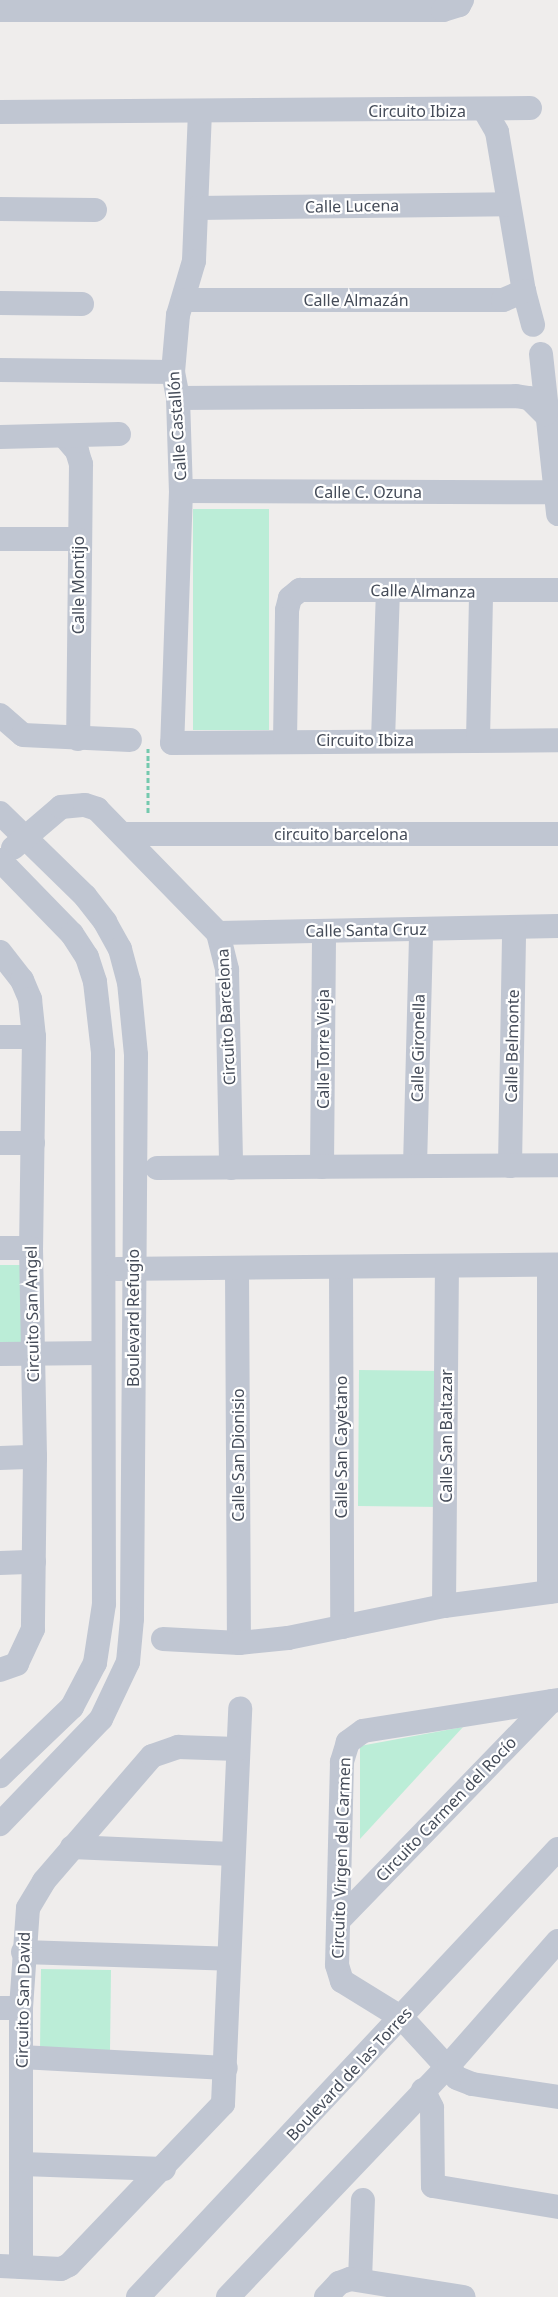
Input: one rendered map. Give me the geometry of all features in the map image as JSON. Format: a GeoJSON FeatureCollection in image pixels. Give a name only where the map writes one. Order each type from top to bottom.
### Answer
{"type":"FeatureCollection","features":[{"type":"Feature","properties":{"kind":"street"},"geometry":{"type":"LineString","coordinates":[[0,10],[35,5],[353,4],[443,10],[460,3]]}},
{"type":"Feature","properties":{"kind":"street"},"geometry":{"type":"LineString","coordinates":[[485,111],[530,108]]}},
{"type":"Feature","properties":{"kind":"street","name":"Calle Castallón"},"geometry":{"type":"LineString","coordinates":[[172,743],[181,491],[178,398],[173,372],[178,315],[185,300],[194,261],[200,111]]}},
{"type":"Feature","properties":{"kind":"street","name":"Circuito Ibiza"},"geometry":{"type":"LineString","coordinates":[[0,112],[485,111],[497,132],[524,291],[533,325]]}},
{"type":"Feature","properties":{"kind":"street","name":"Calle Lucena"},"geometry":{"type":"LineString","coordinates":[[197,208],[508,204]]}},
{"type":"Feature","properties":{"kind":"street"},"geometry":{"type":"LineString","coordinates":[[0,209],[95,210]]}},
{"type":"Feature","properties":{"kind":"street","name":"Calle Almazán"},"geometry":{"type":"LineString","coordinates":[[185,300],[503,300],[524,291]]}},
{"type":"Feature","properties":{"kind":"street"},"geometry":{"type":"LineString","coordinates":[[0,303],[82,304]]}},
{"type":"Feature","properties":{"kind":"street"},"geometry":{"type":"LineString","coordinates":[[541,354],[545,414],[556,503]]}},
{"type":"Feature","properties":{"kind":"street"},"geometry":{"type":"LineString","coordinates":[[0,370],[173,372]]}},
{"type":"Feature","properties":{"kind":"street"},"geometry":{"type":"LineString","coordinates":[[178,398],[516,396],[529,398],[545,414]]}},
{"type":"Feature","properties":{"kind":"street"},"geometry":{"type":"LineString","coordinates":[[0,437],[119,434]]}},
{"type":"Feature","properties":{"kind":"street","name":"Calle Montijo"},"geometry":{"type":"LineString","coordinates":[[64,436],[77,451],[81,464],[77,539],[78,739]]}},
{"type":"Feature","properties":{"kind":"street","name":"Calle C. Ozuna"},"geometry":{"type":"LineString","coordinates":[[181,491],[556,503]]}},
{"type":"Feature","properties":{"kind":"street"},"geometry":{"type":"LineString","coordinates":[[0,539],[77,539]]}},
{"type":"Feature","properties":{"kind":"street","name":"Calle Almanza"},"geometry":{"type":"LineString","coordinates":[[285,741],[286,610],[290,598],[300,590],[317,588],[481,593],[558,590]]}},
{"type":"Feature","properties":{"kind":"street"},"geometry":{"type":"LineString","coordinates":[[383,740],[388,591]]}},
{"type":"Feature","properties":{"kind":"street"},"geometry":{"type":"LineString","coordinates":[[478,740],[481,593]]}},
{"type":"Feature","properties":{"kind":"street"},"geometry":{"type":"LineString","coordinates":[[0,715],[23,735],[130,740]]}},
{"type":"Feature","properties":{"kind":"street","name":"Circuito Ibiza"},"geometry":{"type":"LineString","coordinates":[[172,743],[558,740]]}},
{"type":"Feature","properties":{"kind":"street","name":"Circuito Barcelona"},"geometry":{"type":"LineString","coordinates":[[0,861],[51,812],[74,805],[97,809],[124,834],[218,933],[227,970],[231,1168]]}},
{"type":"Feature","properties":{"kind":"street","name":"Boulevard Refugio"},"geometry":{"type":"LineString","coordinates":[[0,813],[85,896],[105,922],[120,949],[129,982],[136,1055],[132,1619],[122,1681],[101,1719],[0,1824]]}},
{"type":"Feature","properties":{"kind":"street","name":"circuito barcelona"},"geometry":{"type":"LineString","coordinates":[[124,834],[558,834]]}},
{"type":"Feature","properties":{"kind":"street","name":"Boulevard Refugio"},"geometry":{"type":"LineString","coordinates":[[0,861],[72,934],[87,957],[95,982],[103,1052],[104,1604],[95,1663],[72,1707],[0,1776]]}},
{"type":"Feature","properties":{"kind":"street"},"geometry":{"type":"LineString","coordinates":[[514,927],[558,926]]}},
{"type":"Feature","properties":{"kind":"street","name":"Calle Santa Cruz"},"geometry":{"type":"LineString","coordinates":[[218,933],[514,927]]}},
{"type":"Feature","properties":{"kind":"street","name":"Calle Belmonte"},"geometry":{"type":"LineString","coordinates":[[510,1166],[514,927]]}},
{"type":"Feature","properties":{"kind":"street","name":"Calle Gironella"},"geometry":{"type":"LineString","coordinates":[[415,1166],[420,929]]}},
{"type":"Feature","properties":{"kind":"street","name":"Calle Torre Vieja"},"geometry":{"type":"LineString","coordinates":[[322,1167],[324,931]]}},
{"type":"Feature","properties":{"kind":"street","name":"Circuito San Angel"},"geometry":{"type":"LineString","coordinates":[[0,951],[22,980],[30,999],[34,1036],[31,1248],[35,1458],[34,1562],[30,1637],[17,1664],[0,1670]]}},
{"type":"Feature","properties":{"kind":"street"},"geometry":{"type":"LineString","coordinates":[[0,1037],[34,1036]]}},
{"type":"Feature","properties":{"kind":"street"},"geometry":{"type":"LineString","coordinates":[[0,1143],[33,1143]]}},
{"type":"Feature","properties":{"kind":"street"},"geometry":{"type":"LineString","coordinates":[[157,1168],[558,1165]]}},
{"type":"Feature","properties":{"kind":"street"},"geometry":{"type":"LineString","coordinates":[[0,1248],[31,1248]]}},
{"type":"Feature","properties":{"kind":"street"},"geometry":{"type":"LineString","coordinates":[[102,1269],[554,1264],[554,1592],[444,1606],[342,1628],[238,1643],[163,1639]]}},
{"type":"Feature","properties":{"kind":"street","name":"Calle San Baltazar"},"geometry":{"type":"LineString","coordinates":[[444,1606],[447,1266]]}},
{"type":"Feature","properties":{"kind":"street","name":"Calle San Cayetano"},"geometry":{"type":"LineString","coordinates":[[341,1267],[342,1628]]}},
{"type":"Feature","properties":{"kind":"street","name":"Calle San Dionisio"},"geometry":{"type":"LineString","coordinates":[[237,1268],[238,1643]]}},
{"type":"Feature","properties":{"kind":"street"},"geometry":{"type":"LineString","coordinates":[[0,1354],[103,1353]]}},
{"type":"Feature","properties":{"kind":"street"},"geometry":{"type":"LineString","coordinates":[[0,1458],[35,1458]]}},
{"type":"Feature","properties":{"kind":"street"},"geometry":{"type":"LineString","coordinates":[[0,1563],[34,1562]]}},
{"type":"Feature","properties":{"kind":"street"},"geometry":{"type":"LineString","coordinates":[[95,1663],[122,1681]]}},
{"type":"Feature","properties":{"kind":"street","name":"Circuito Carmen del Rocío"},"geometry":{"type":"LineString","coordinates":[[341,1918],[554,1700]]}},
{"type":"Feature","properties":{"kind":"street","name":"Circuito Virgen del Carmen"},"geometry":{"type":"LineString","coordinates":[[554,1700],[363,1731],[353,1737],[344,1749],[342,1762],[341,1918],[338,1965],[342,1981],[402,2018],[449,2064],[457,2078],[472,2084],[558,2097]]}},
{"type":"Feature","properties":{"kind":"street","name":"Circuito San David"},"geometry":{"type":"LineString","coordinates":[[237,1749],[162,1749],[143,1764],[34,1894],[25,1924],[23,1952],[11,2008],[21,2057],[22,2164],[10,2267],[69,2265],[218,2113],[225,2095],[232,1854],[240,1708]]}},
{"type":"Feature","properties":{"kind":"street"},"geometry":{"type":"LineString","coordinates":[[72,1847],[232,1854]]}},
{"type":"Feature","properties":{"kind":"street","name":"Boulevard de las Torres"},"geometry":{"type":"LineString","coordinates":[[138,2297],[558,1849]]}},
{"type":"Feature","properties":{"kind":"street"},"geometry":{"type":"LineString","coordinates":[[228,2297],[449,2064],[558,1941]]}},
{"type":"Feature","properties":{"kind":"street"},"geometry":{"type":"LineString","coordinates":[[23,1952],[229,1959]]}},
{"type":"Feature","properties":{"kind":"street"},"geometry":{"type":"LineString","coordinates":[[21,2057],[226,2068]]}},
{"type":"Feature","properties":{"kind":"street"},"geometry":{"type":"LineString","coordinates":[[423,2090],[432,2108],[432,2186],[558,2207]]}},
{"type":"Feature","properties":{"kind":"street"},"geometry":{"type":"LineString","coordinates":[[22,2164],[164,2169]]}},
{"type":"Feature","properties":{"kind":"street"},"geometry":{"type":"LineString","coordinates":[[360,2280],[363,2200]]}},
{"type":"Feature","properties":{"kind":"street"},"geometry":{"type":"LineString","coordinates":[[326,2297],[339,2283],[360,2280],[464,2297]]}},
{"type":"Feature","properties":{"kind":"path"},"geometry":{"type":"LineString","coordinates":[[148,834],[148,741],[172,743]]}},
{"type":"Feature","properties":{"kind":"green space"},"geometry":{"type":"Polygon","coordinates":[[[193,509],[269,509],[269,730],[193,730],[193,509]]]}},
{"type":"Feature","properties":{"kind":"green space"},"geometry":{"type":"Polygon","coordinates":[[[0,1265],[28,1265],[28,1346],[0,1346],[0,1265]]]}},
{"type":"Feature","properties":{"kind":"green space"},"geometry":{"type":"Polygon","coordinates":[[[359,1370],[442,1371],[441,1507],[358,1506],[359,1370]]]}},
{"type":"Feature","properties":{"kind":"green space"},"geometry":{"type":"Polygon","coordinates":[[[463,1727],[360,1839],[360,1746],[463,1727]]]}},
{"type":"Feature","properties":{"kind":"green space"},"geometry":{"type":"Polygon","coordinates":[[[41,1969],[111,1970],[110,2052],[40,2051],[41,1969]]]}}]}
